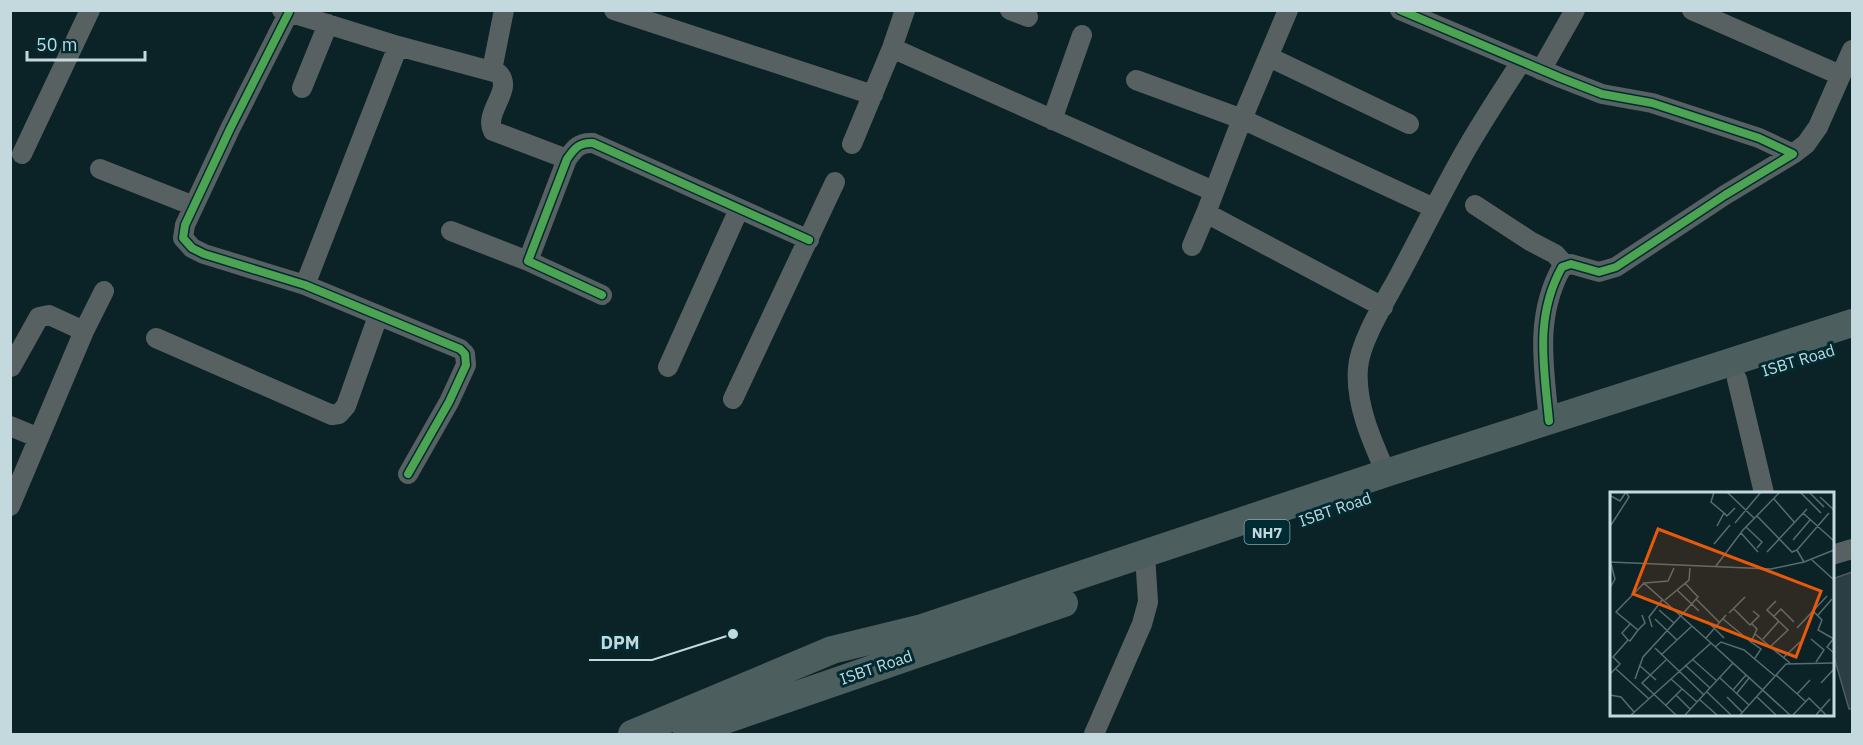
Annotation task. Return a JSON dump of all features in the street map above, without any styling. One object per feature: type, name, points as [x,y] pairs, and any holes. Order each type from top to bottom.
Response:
[{"type":"highway","name":"NH7","points":[[1146,564],[1386,473],[1481,451],[1549,421],[1852,323]]},
{"type":"highway","name":"ISBT Road","points":[[687,735],[715,711],[1481,451],[1852,344]]},
{"type":"highway","name":"NH7","points":[[632,735],[715,711]]},
{"type":"street","points":[[22,154],[90,10]]},
{"type":"street","points":[[492,70],[504,10]]},
{"type":"street","points":[[614,10],[873,95]]},
{"type":"street","points":[[852,144],[892,48],[905,10]]},
{"type":"street","points":[[1192,246],[1288,10]]},
{"type":"street","points":[[1401,10],[1602,94],[1652,103],[1759,138],[1793,154]]},
{"type":"street","points":[[1541,70],[1575,10]]},
{"type":"street","points":[[1692,10],[1840,75]]},
{"type":"street","points":[[408,474],[449,402],[466,365],[465,354],[460,349],[305,285],[204,254],[192,248],[183,238],[185,225],[286,11],[398,46],[492,70],[501,76],[503,82],[490,120],[493,131],[567,159]]},
{"type":"street","points":[[302,88],[328,24]]},
{"type":"street","points":[[1052,120],[1082,35]]},
{"type":"street","points":[[305,285],[398,46]]},
{"type":"street","points":[[892,48],[1213,190]]},
{"type":"street","points":[[1549,421],[1542,346],[1543,326],[1552,291],[1564,266],[1571,264],[1599,272],[1616,267],[1725,195],[1793,154],[1806,144],[1814,133],[1852,50]]},
{"type":"street","points":[[1269,57],[1409,124]]},
{"type":"street","points":[[1386,473],[1368,430],[1358,378],[1358,366],[1383,307],[1434,208],[1464,153],[1521,62]]},
{"type":"street","points":[[1136,80],[1242,119],[1434,208]]},
{"type":"street","points":[[528,261],[567,159],[574,148],[580,144],[592,143],[809,240]]},
{"type":"street","points":[[100,169],[194,207]]},
{"type":"street","points":[[733,399],[835,182]]},
{"type":"street","points":[[1475,204],[1530,241],[1555,254],[1564,266]]},
{"type":"street","points":[[668,367],[739,209]]},
{"type":"street","points":[[1206,213],[1383,307]]},
{"type":"street","points":[[451,231],[528,261],[602,295]]},
{"type":"street","points":[[10,506],[84,331],[104,291]]},
{"type":"street","points":[[11,368],[39,316],[49,315],[84,331]]},
{"type":"street","points":[[156,338],[332,415],[339,414],[346,406],[378,316]]},
{"type":"street","points":[[1737,379],[1764,492]]},
{"type":"street","points":[[10,426],[39,438]]},
{"type":"street","points":[[1833,555],[1852,549]]},
{"type":"street","points":[[1094,735],[1142,624],[1148,602],[1146,564]]},
{"type":"building","points":[[1852,572],[1852,709],[1849,709],[1833,653],[1833,579]]},
{"type":"cycle path","points":[[1400,10],[1602,94],[1652,103],[1759,138],[1793,154],[1725,195],[1616,267],[1599,272],[1571,264],[1562,267],[1553,286],[1544,323],[1544,362],[1549,421]]},
{"type":"cycle path","points":[[289,12],[230,129],[185,225],[183,238],[192,248],[204,254],[305,285],[460,349],[465,354],[466,365],[449,402],[408,474]]},
{"type":"cycle path","points":[[602,295],[528,261],[567,159],[580,145],[593,143],[809,240]]},
{"type":"place","name":"DPM","points":[[733,634]]}]
